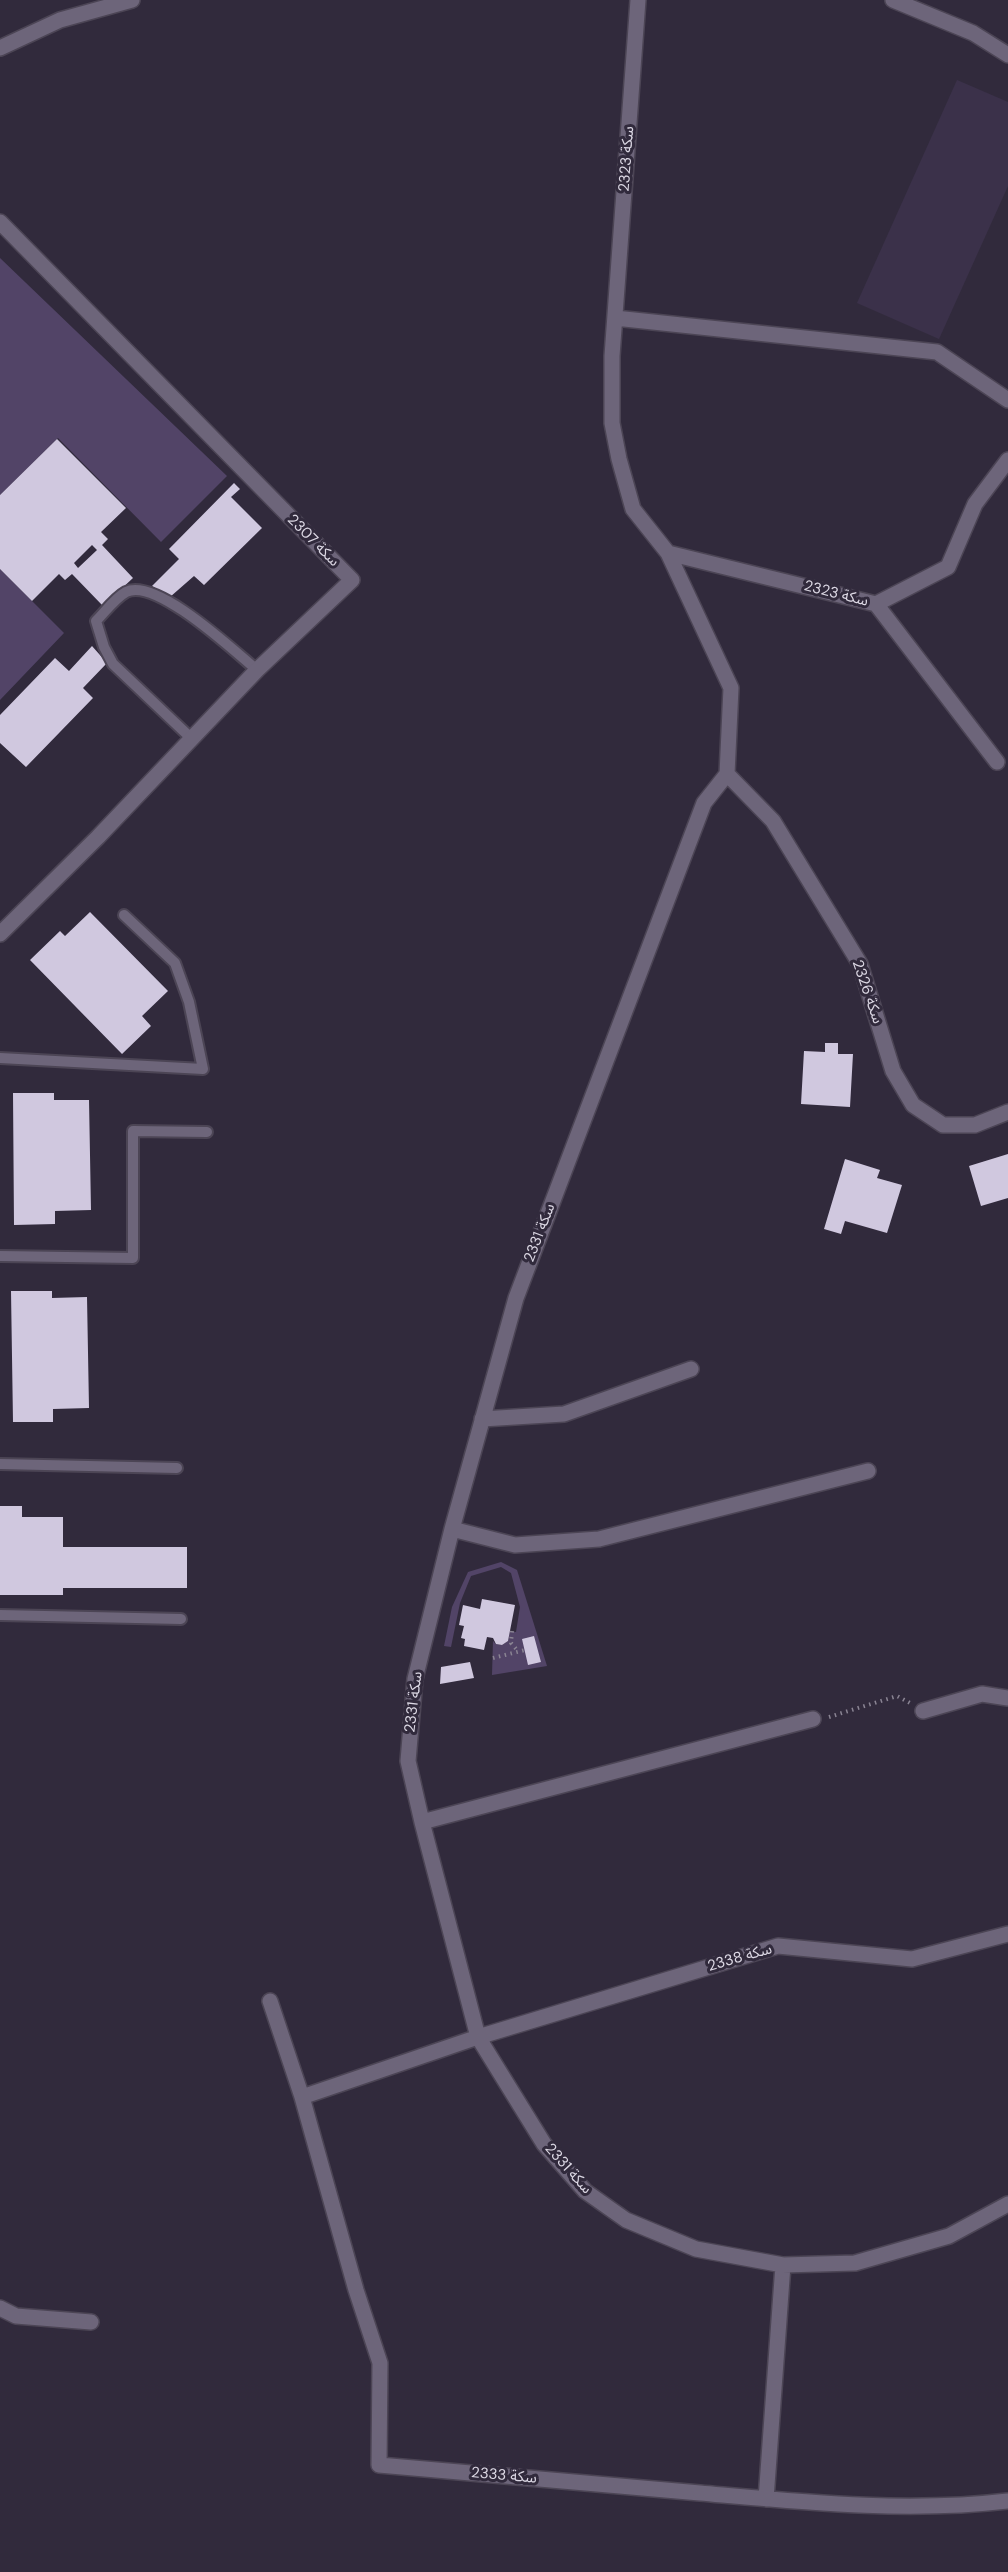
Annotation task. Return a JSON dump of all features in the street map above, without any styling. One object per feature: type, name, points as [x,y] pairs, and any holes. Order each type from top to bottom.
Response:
[{"type":"street","points":[[0,48],[60,20],[132,0]]},
{"type":"street","name":"سكة 2323","points":[[638,0],[612,356],[612,423],[633,509],[668,553],[731,687],[727,774]]},
{"type":"street","points":[[893,0],[973,33],[1008,55]]},
{"type":"street","name":"سكة 2307","points":[[0,222],[352,580],[257,670],[98,837],[0,934]]},
{"type":"street","points":[[615,318],[937,352],[1008,400]]},
{"type":"street","name":"سكة 2323","points":[[668,553],[876,604],[948,567],[975,504],[1008,460]]},
{"type":"street","points":[[876,604],[997,762]]},
{"type":"street","name":"سكة 2326","points":[[727,774],[773,821],[860,964],[893,1071],[913,1106],[943,1125],[975,1125],[1008,1112]]},
{"type":"street","name":"سكة 2331","points":[[727,774],[704,803],[516,1298],[452,1529],[415,1679],[408,1761],[478,2037],[544,2144],[585,2191],[626,2220],[696,2249],[783,2265],[855,2263],[949,2236],[1008,2204]]},
{"type":"street","points":[[482,1419],[564,1414],[691,1369]]},
{"type":"street","points":[[452,1529],[515,1545],[599,1539],[868,1471]]},
{"type":"street","points":[[923,1711],[982,1694],[1008,1698]]},
{"type":"street","points":[[422,1822],[813,1719]]},
{"type":"street","name":"سكة 2338","points":[[478,2037],[778,1946],[912,1959],[1008,1934]]},
{"type":"street","name":"سكة 2333","points":[[270,2001],[302,2097],[356,2290],[380,2363],[379,2465],[766,2499],[904,2507],[972,2505],[1008,2501]]},
{"type":"street","points":[[302,2097],[478,2037]]},
{"type":"street","points":[[766,2499],[783,2265]]},
{"type":"street","points":[[0,2308],[16,2316],[91,2322]]},
{"type":"lane","points":[[191,738],[113,664],[104,647],[96,621],[127,592],[143,590],[177,605],[257,670]]},
{"type":"lane","points":[[0,1058],[203,1069],[189,1002],[175,963],[124,915]]},
{"type":"lane","points":[[0,1256],[133,1258],[133,1131],[207,1132]]},
{"type":"lane","points":[[0,1464],[177,1468]]},
{"type":"lane","points":[[0,1615],[181,1619]]},
{"type":"path","points":[[512,1631],[511,1643],[518,1651]]},
{"type":"path","points":[[493,1658],[525,1650]]},
{"type":"path","points":[[813,1719],[831,1716],[897,1696],[923,1711]]},
{"type":"shaded area","points":[[957,80],[1008,102],[1008,186],[939,339],[857,303]]},
{"type":"shaded area","points":[[0,258],[227,476],[161,542],[58,438],[0,495]]},
{"type":"shaded area","points":[[0,569],[64,633],[0,700]]},
{"type":"shaded area","points":[[501,1562],[517,1570],[547,1666],[492,1675],[493,1641],[502,1645],[508,1641],[510,1631],[516,1632],[520,1607],[511,1573],[501,1567],[471,1576],[460,1603],[451,1647],[444,1646],[452,1607],[468,1572]]},
{"type":"building","points":[[57,439],[126,508],[101,532],[108,539],[102,545],[133,578],[103,606],[72,574],[65,580],[59,574],[32,601],[0,569],[0,495]],"holes":[[[92,545],[97,550],[78,568],[74,563]]]},
{"type":"building","points":[[234,483],[240,489],[231,497],[262,528],[204,585],[194,576],[170,597],[152,586],[179,559],[169,549]]},
{"type":"building","points":[[92,646],[107,663],[83,688],[93,698],[26,767],[0,743],[0,715],[55,658],[69,671]]},
{"type":"building","points":[[90,912],[168,991],[142,1016],[151,1026],[122,1054],[30,960],[60,931],[65,936]]},
{"type":"building","points":[[825,1043],[838,1043],[838,1054],[853,1054],[850,1107],[801,1104],[804,1051],[825,1052]]},
{"type":"building","points":[[13,1093],[54,1093],[54,1100],[89,1100],[91,1210],[55,1211],[55,1224],[14,1225]]},
{"type":"building","points":[[1008,1154],[1008,1198],[981,1206],[969,1166]]},
{"type":"building","points":[[845,1159],[880,1170],[877,1178],[902,1185],[887,1233],[845,1221],[841,1234],[824,1229]]},
{"type":"building","points":[[11,1291],[52,1291],[52,1298],[87,1297],[89,1408],[53,1409],[53,1422],[13,1422]]},
{"type":"building","points":[[0,1506],[22,1506],[22,1517],[63,1517],[63,1547],[187,1547],[187,1588],[63,1588],[63,1595],[0,1595]]},
{"type":"building","points":[[482,1599],[515,1605],[508,1641],[502,1645],[496,1644],[493,1638],[487,1637],[484,1650],[464,1646],[465,1639],[461,1638],[464,1626],[459,1625],[463,1605],[480,1609]]},
{"type":"building","points":[[534,1636],[541,1662],[528,1665],[522,1639]]},
{"type":"building","points":[[470,1662],[474,1678],[440,1684],[441,1667]]}]
